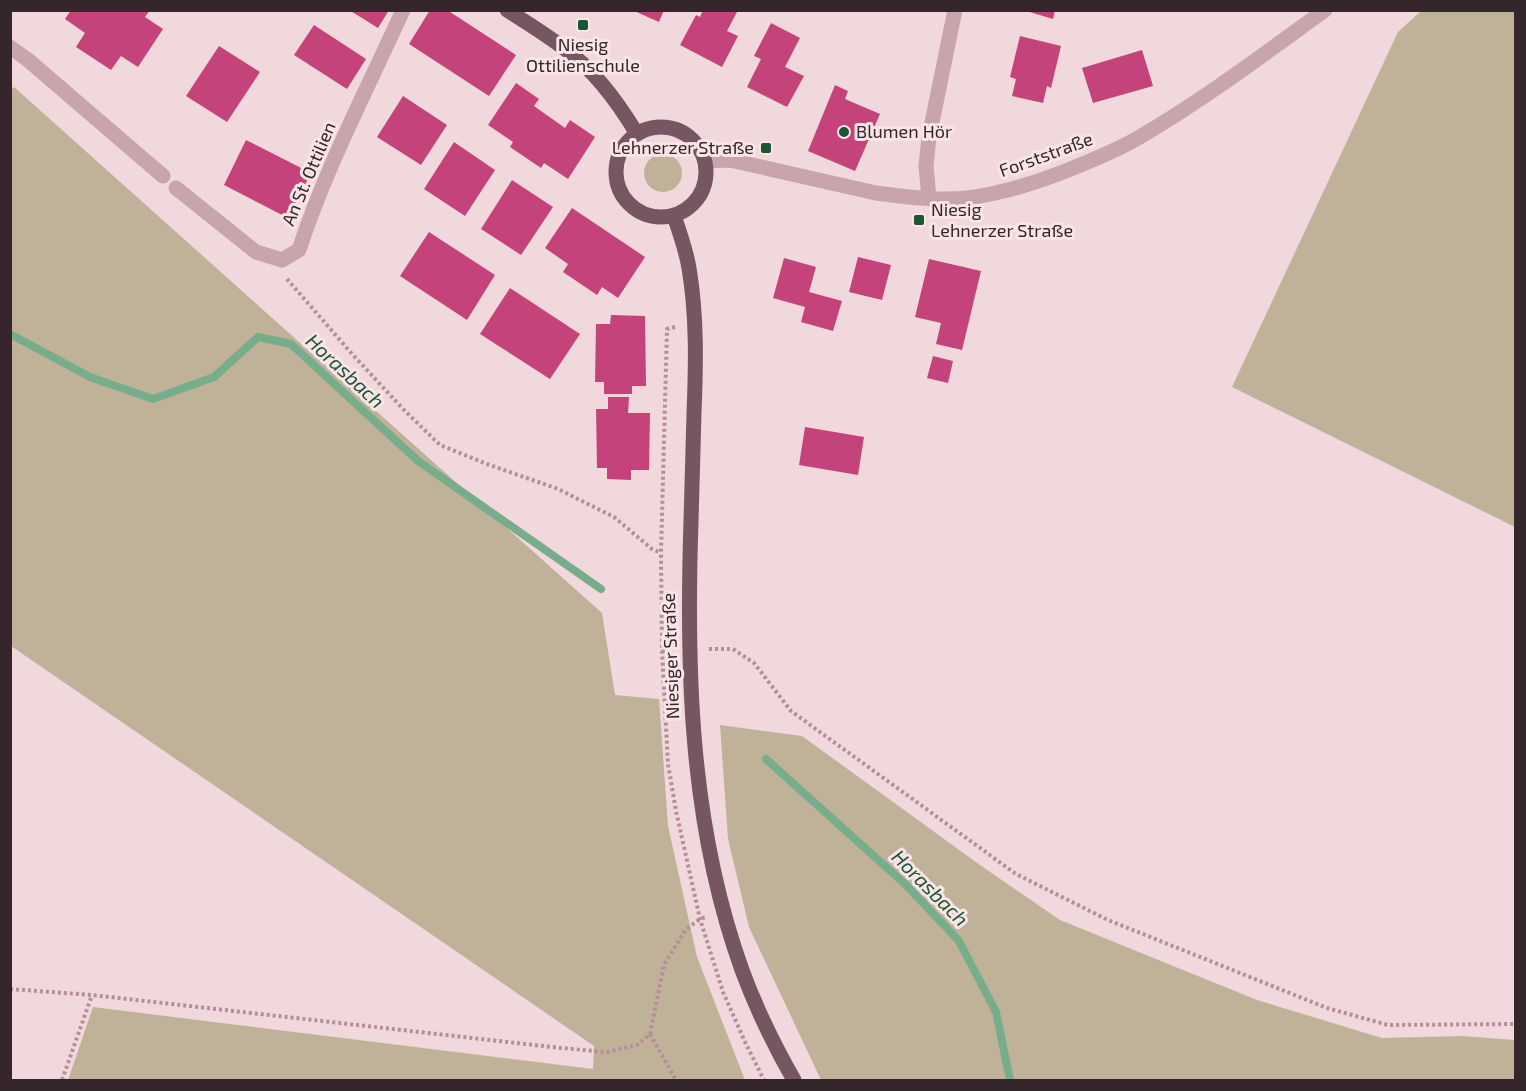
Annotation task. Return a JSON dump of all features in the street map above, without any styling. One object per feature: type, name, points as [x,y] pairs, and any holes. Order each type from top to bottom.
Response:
[{"type":"main road","points":[[507,10],[567,50],[600,82],[637,134]]},
{"type":"main road","points":[[664,127],[678,130],[690,137],[699,148],[705,161],[706,175],[700,195],[686,210],[674,216],[659,218],[646,215],[633,208],[623,197],[618,184],[616,170],[619,156],[626,144],[637,134],[650,128],[664,127]]},
{"type":"main road","name":"Niesiger Straße","points":[[674,216],[689,267],[695,322],[696,362],[688,588],[694,746],[701,802],[724,911],[742,970],[762,1017],[794,1080]]},
{"type":"street","name":"An St. Ottilien","points":[[282,260],[299,250],[309,218],[328,173],[403,10]]},
{"type":"street","points":[[929,198],[926,166],[929,137],[955,10]]},
{"type":"street","name":"Forststraße","points":[[705,161],[730,160],[898,196],[965,198],[1002,192],[1039,182],[1106,155],[1137,139],[1194,103],[1325,10]]},
{"type":"street","points":[[10,48],[28,60],[163,176]]},
{"type":"street","points":[[176,188],[256,252],[282,260]]},
{"type":"path","points":[[282,260],[286,277],[360,363],[440,445],[558,489],[614,517],[651,549],[661,553]]},
{"type":"path","points":[[695,322],[667,329],[661,553],[662,651],[668,764],[700,919],[723,992],[764,1080]]},
{"type":"path","points":[[690,649],[733,649],[754,663],[791,711],[1016,874],[1108,920],[1327,1008],[1388,1025],[1515,1024]]},
{"type":"path","points":[[10,989],[92,995],[607,1052],[637,1045],[650,1034],[664,965],[686,929],[700,919],[724,911]]},
{"type":"path","points":[[62,1080],[92,995]]},
{"type":"path","points":[[650,1034],[676,1080]]},
{"type":"shaded area","points":[[1422,10],[1515,11],[1515,527],[1232,387],[1398,32]]},
{"type":"shaded area","points":[[14,87],[602,613],[615,695],[659,699],[668,826],[697,957],[745,1080],[68,1080],[93,1007],[593,1069],[594,1046],[11,646],[10,91]]},
{"type":"shaded area","points":[[663,154],[676,160],[682,173],[676,186],[663,192],[650,186],[644,173],[650,160]]},
{"type":"shaded area","points":[[720,725],[802,736],[1060,920],[1257,1000],[1382,1038],[1462,1036],[1515,1040],[1515,1080],[821,1080],[749,927],[728,839]]},
{"type":"building","points":[[71,10],[150,10],[145,17],[163,29],[138,67],[121,56],[111,70],[76,47],[85,33],[65,19]]},
{"type":"building","points":[[349,10],[389,10],[378,28]]},
{"type":"building","points":[[430,10],[447,10],[516,55],[489,96],[409,44]]},
{"type":"building","points":[[632,10],[664,10],[659,22]]},
{"type":"building","points":[[703,10],[738,10],[727,31],[738,36],[722,67],[680,45],[696,15],[700,17]]},
{"type":"building","points":[[1023,10],[1055,10],[1053,19]]},
{"type":"building","points":[[771,23],[800,38],[785,67],[804,76],[787,107],[747,87],[761,59],[754,56]]},
{"type":"building","points":[[314,25],[366,59],[347,89],[294,55]]},
{"type":"building","points":[[1020,36],[1061,46],[1051,88],[1047,86],[1043,103],[1012,96],[1016,79],[1010,77]]},
{"type":"building","points":[[219,46],[260,72],[227,122],[186,96]]},
{"type":"building","points":[[1142,50],[1153,86],[1093,103],[1082,68]]},
{"type":"building","points":[[516,83],[539,99],[534,106],[565,128],[570,120],[595,137],[568,179],[544,163],[541,168],[510,147],[513,142],[488,125]]},
{"type":"building","name":"Blumen Hör","points":[[835,85],[848,91],[845,99],[880,114],[855,171],[808,151]]},
{"type":"building","points":[[403,96],[447,125],[421,165],[377,137]]},
{"type":"building","points":[[246,140],[311,173],[288,218],[224,185]]},
{"type":"building","points":[[454,142],[495,170],[465,216],[424,189]]},
{"type":"building","points":[[512,180],[553,207],[521,255],[481,229]]},
{"type":"building","points":[[572,208],[645,257],[618,298],[602,287],[597,295],[563,272],[568,264],[545,248]]},
{"type":"building","points":[[429,232],[495,275],[467,320],[400,276]]},
{"type":"building","points":[[858,257],[891,265],[882,300],[849,292]]},
{"type":"building","points":[[784,258],[816,267],[809,292],[842,301],[833,331],[801,322],[805,307],[773,298]]},
{"type":"building","points":[[929,259],[981,271],[962,350],[936,344],[941,323],[915,317]]},
{"type":"building","points":[[510,288],[580,334],[550,379],[480,334]]},
{"type":"building","points":[[611,315],[645,316],[646,386],[632,386],[632,394],[604,394],[604,382],[595,382],[596,324],[610,324]]},
{"type":"building","points":[[933,356],[953,361],[948,383],[927,378]]},
{"type":"building","points":[[608,397],[629,397],[628,413],[650,413],[649,470],[631,470],[631,480],[607,479],[607,468],[597,468],[596,409],[608,409]]},
{"type":"building","points":[[805,427],[864,437],[858,475],[799,465]]},
{"type":"waterway","name":"Horasbach","points":[[10,334],[90,377],[153,399],[214,377],[258,337],[291,344],[418,461],[601,589]]},
{"type":"waterway","name":"Horasbach","points":[[766,759],[905,884],[959,941],[996,1012],[1010,1080]]},
{"type":"place","name":"Niesig Ottilienschule","points":[[583,25]]},
{"type":"place","name":"Blumen Hör","points":[[844,132]]},
{"type":"place","name":"Lehnerzer Straße","points":[[766,148]]},
{"type":"place","name":"Niesig Lehnerzer Straße","points":[[919,220]]}]
